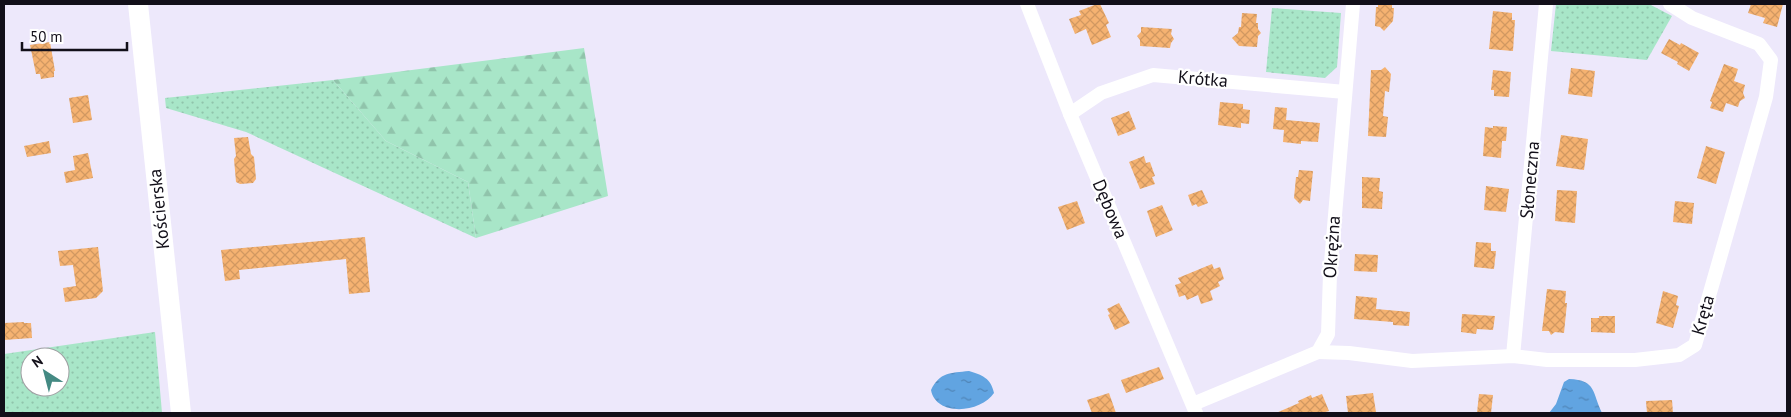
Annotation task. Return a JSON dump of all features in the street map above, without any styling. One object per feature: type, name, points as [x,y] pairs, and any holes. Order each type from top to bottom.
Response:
[{"type":"main road","name":"Kościerska","points":[[138,4],[175,345],[180,413]]},
{"type":"street","name":"Okrężna","points":[[1318,352],[1328,334],[1330,274],[1353,4]]},
{"type":"street","name":"Słoneczna","points":[[1513,356],[1546,4]]},
{"type":"street","name":"Kręta","points":[[1318,352],[1349,353],[1412,361],[1513,356],[1547,360],[1635,360],[1679,355],[1695,345],[1766,97],[1770,60],[1759,44],[1692,18],[1670,4]]},
{"type":"street","name":"Dębowa","points":[[1029,5],[1070,114],[1195,409]]},
{"type":"street","name":"Krótka","points":[[1070,114],[1101,93],[1153,75],[1345,92]]},
{"type":"street","points":[[1195,409],[1318,352]]},
{"type":"green space","points":[[1556,4],[1649,4],[1672,16],[1647,60],[1551,51]]},
{"type":"green space","points":[[1272,8],[1341,13],[1337,67],[1325,78],[1266,72]]},
{"type":"green space","points":[[584,48],[608,196],[476,238],[468,182],[386,141],[333,80]]},
{"type":"green space","points":[[333,80],[386,141],[468,182],[476,238],[246,132],[166,108],[165,98]]},
{"type":"green space","points":[[155,332],[162,413],[4,413],[4,354],[20,352],[20,397],[70,397],[70,347],[52,347]]},
{"type":"water","points":[[969,371],[982,376],[991,384],[994,393],[988,400],[970,408],[959,409],[941,405],[935,399],[931,390],[938,380],[946,374]]},
{"type":"water","points":[[1569,379],[1585,382],[1589,385],[1595,394],[1602,413],[1549,413],[1556,404],[1564,382]]},
{"type":"building","points":[[1100,4],[1109,23],[1106,25],[1111,37],[1092,45],[1086,29],[1075,34],[1069,19],[1081,15],[1079,11]]},
{"type":"building","points":[[1378,4],[1392,4],[1392,8],[1394,8],[1393,21],[1384,31],[1380,27],[1375,26],[1376,7],[1378,7]]},
{"type":"building","points":[[1751,4],[1783,4],[1777,27],[1763,23],[1765,18],[1748,13]]},
{"type":"building","points":[[1493,11],[1512,13],[1512,20],[1515,20],[1513,51],[1489,49]]},
{"type":"building","points":[[1242,13],[1257,14],[1256,23],[1258,23],[1258,29],[1261,33],[1258,36],[1257,47],[1239,46],[1232,38],[1238,33],[1239,27],[1241,27]]},
{"type":"building","points":[[1141,27],[1172,29],[1171,34],[1174,39],[1170,48],[1140,46],[1140,40],[1137,36],[1141,32]]},
{"type":"building","points":[[1669,39],[1699,53],[1689,71],[1677,64],[1678,62],[1661,53]]},
{"type":"building","points":[[50,42],[55,71],[54,77],[41,79],[40,74],[36,74],[30,45]]},
{"type":"building","points":[[1724,64],[1738,69],[1734,81],[1745,85],[1743,93],[1745,98],[1740,101],[1738,107],[1726,103],[1723,112],[1710,108],[1712,102],[1710,101]]},
{"type":"building","points":[[1385,67],[1391,74],[1389,92],[1385,91],[1383,116],[1388,117],[1386,137],[1368,136],[1371,70],[1381,70]]},
{"type":"building","points":[[1571,68],[1595,71],[1592,97],[1568,94]]},
{"type":"building","points":[[1493,70],[1511,72],[1509,97],[1494,96],[1494,90],[1491,90]]},
{"type":"building","points":[[88,95],[92,120],[73,123],[69,98]]},
{"type":"building","points":[[1220,102],[1243,104],[1243,109],[1250,110],[1249,124],[1241,123],[1241,128],[1218,125]]},
{"type":"building","points":[[1275,107],[1287,108],[1286,120],[1320,123],[1318,142],[1301,141],[1301,144],[1283,142],[1284,130],[1273,129]]},
{"type":"building","points":[[1129,111],[1136,129],[1118,136],[1111,118]]},
{"type":"building","points":[[1493,126],[1507,127],[1506,141],[1502,141],[1501,158],[1483,156],[1485,127],[1493,128]]},
{"type":"building","points":[[1561,135],[1588,139],[1584,170],[1556,166]]},
{"type":"building","points":[[248,137],[251,154],[254,157],[256,179],[253,183],[240,184],[236,182],[234,138]]},
{"type":"building","points":[[49,141],[51,153],[27,157],[24,146]]},
{"type":"building","points":[[1706,146],[1725,152],[1716,184],[1697,178]]},
{"type":"building","points":[[88,153],[93,178],[66,183],[64,172],[75,170],[73,156]]},
{"type":"building","points":[[1144,156],[1146,163],[1150,162],[1155,176],[1152,177],[1155,184],[1140,189],[1129,162]]},
{"type":"building","points":[[1299,170],[1313,171],[1310,201],[1303,200],[1300,204],[1294,198],[1296,177],[1298,177]]},
{"type":"building","points":[[1362,177],[1380,178],[1379,191],[1383,192],[1382,209],[1362,208]]},
{"type":"building","points":[[1486,186],[1509,189],[1506,212],[1484,210]]},
{"type":"building","points":[[1202,190],[1208,203],[1198,207],[1196,204],[1192,206],[1188,195]]},
{"type":"building","points":[[1557,190],[1577,191],[1575,223],[1555,221]]},
{"type":"building","points":[[1077,201],[1085,223],[1067,230],[1058,207]]},
{"type":"building","points":[[1675,201],[1694,203],[1692,224],[1673,222]]},
{"type":"building","points":[[1162,205],[1173,230],[1156,237],[1147,211]]},
{"type":"building","points":[[365,237],[370,292],[349,294],[346,259],[239,270],[240,279],[225,281],[221,250]]},
{"type":"building","points":[[1476,242],[1491,243],[1491,251],[1496,251],[1494,269],[1474,267]]},
{"type":"building","points":[[98,247],[103,291],[96,298],[65,302],[63,288],[76,286],[73,265],[60,266],[58,251]]},
{"type":"building","points":[[1355,254],[1378,255],[1377,272],[1354,271]]},
{"type":"building","points":[[1212,264],[1214,269],[1220,267],[1224,279],[1218,282],[1220,286],[1210,291],[1213,300],[1201,304],[1198,295],[1187,300],[1185,295],[1179,297],[1175,285],[1181,283],[1178,278]]},
{"type":"building","points":[[1547,289],[1566,291],[1565,303],[1567,303],[1564,333],[1555,332],[1551,335],[1549,331],[1542,331]]},
{"type":"building","points":[[1663,291],[1678,296],[1676,305],[1679,306],[1673,328],[1656,323]]},
{"type":"building","points":[[1356,296],[1377,298],[1376,309],[1410,312],[1409,326],[1393,325],[1393,322],[1354,319]]},
{"type":"building","points":[[1119,303],[1130,323],[1115,330],[1107,309]]},
{"type":"building","points":[[1462,314],[1495,316],[1493,330],[1477,329],[1476,334],[1461,332]]},
{"type":"building","points":[[1599,316],[1615,316],[1615,333],[1591,332],[1591,318],[1599,318]]},
{"type":"building","points":[[4,323],[31,323],[32,338],[4,340]]},
{"type":"building","points":[[1159,367],[1164,379],[1126,393],[1121,380]]},
{"type":"building","points":[[1109,393],[1116,413],[1092,413],[1087,400]]},
{"type":"building","points":[[1373,393],[1376,412],[1348,413],[1346,396]]},
{"type":"building","points":[[1322,394],[1329,411],[1322,413],[1276,413],[1299,403],[1298,401],[1311,395],[1312,398]]},
{"type":"building","points":[[1479,394],[1493,395],[1491,413],[1477,413]]},
{"type":"building","points":[[1672,400],[1673,413],[1647,413],[1646,401]]}]
